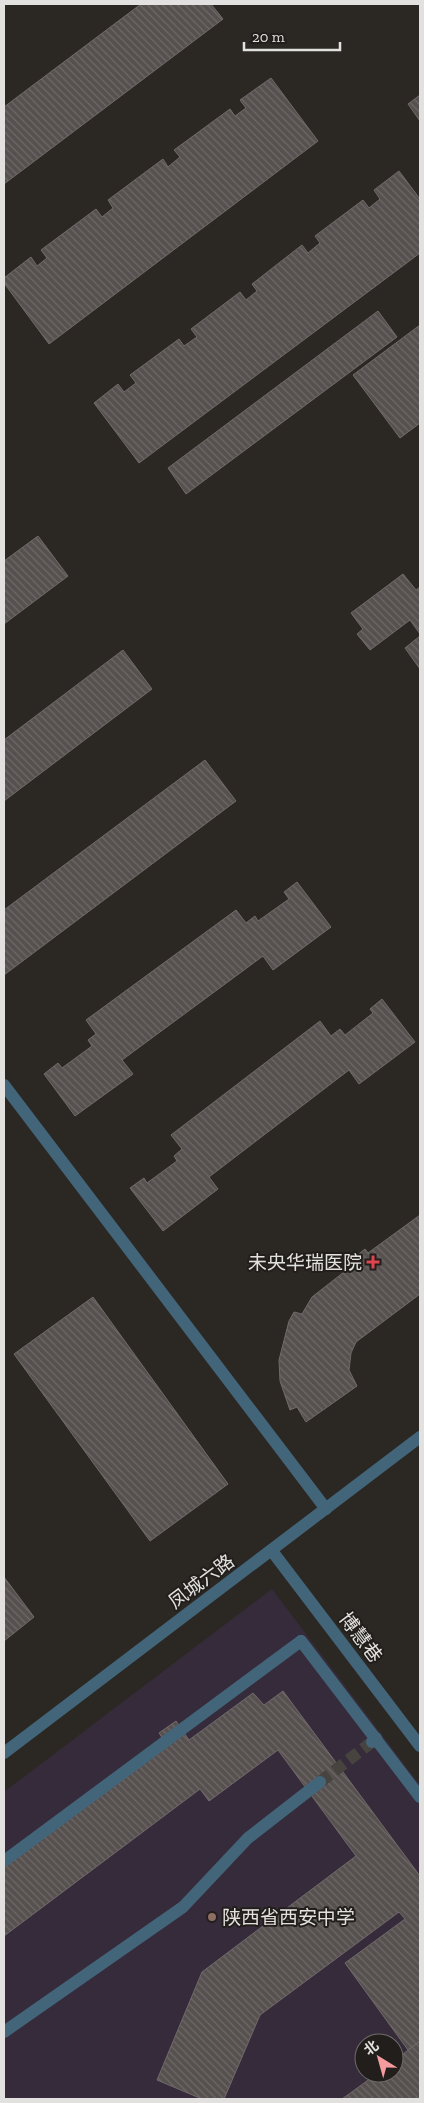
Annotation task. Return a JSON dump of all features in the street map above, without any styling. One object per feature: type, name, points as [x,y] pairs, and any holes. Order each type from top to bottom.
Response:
[{"type":"street","points":[[4,1085],[326,1509]]},
{"type":"street","name":"凤城六路","points":[[4,1753],[420,1437]]},
{"type":"street","name":"博慧巷","points":[[272,1551],[420,1746]]},
{"type":"street","points":[[4,1861],[301,1641],[374,1740],[420,1797]]},
{"type":"street","points":[[4,2032],[183,1907],[248,1838],[320,1782]]},
{"type":"shaded area","name":"陕西省西安中学","points":[[272,1589],[420,1785],[420,2099],[4,2099],[4,1792]]},
{"type":"building","points":[[141,4],[211,4],[223,19],[4,184],[4,107]]},
{"type":"building","points":[[271,78],[318,141],[49,344],[4,283],[4,278],[31,257],[37,266],[47,258],[41,250],[96,209],[102,217],[113,208],[108,200],[163,159],[168,167],[180,157],[174,150],[230,109],[235,116],[246,108],[240,100]]},
{"type":"building","points":[[420,95],[420,121],[408,104]]},
{"type":"building","points":[[399,171],[420,199],[420,253],[139,463],[94,403],[118,384],[124,392],[136,383],[130,375],[179,339],[184,346],[197,337],[191,329],[240,292],[246,300],[257,291],[252,284],[302,245],[308,253],[320,243],[315,236],[363,200],[369,208],[380,199],[374,190]]},
{"type":"building","points":[[378,311],[397,337],[186,494],[168,468]]},
{"type":"building","points":[[420,325],[420,423],[400,438],[353,375]]},
{"type":"building","points":[[38,536],[68,576],[4,624],[4,561]]},
{"type":"building","points":[[403,574],[416,590],[420,587],[420,634],[410,620],[370,650],[357,634],[363,629],[351,613]]},
{"type":"building","points":[[420,636],[420,669],[405,648]]},
{"type":"building","points":[[123,650],[152,689],[4,801],[4,740]]},
{"type":"building","points":[[205,760],[236,801],[4,975],[4,910]]},
{"type":"building","points":[[297,882],[331,927],[273,970],[263,956],[122,1060],[133,1074],[75,1116],[44,1074],[58,1063],[62,1068],[92,1046],[88,1040],[96,1034],[86,1020],[236,910],[246,923],[255,916],[258,921],[289,899],[284,892]]},
{"type":"building","points":[[382,999],[415,1042],[359,1084],[349,1070],[209,1177],[218,1189],[163,1231],[130,1188],[144,1178],[147,1183],[177,1161],[174,1156],[182,1149],[171,1135],[320,1021],[331,1036],[340,1029],[345,1035],[373,1013],[370,1009]]},
{"type":"building","points":[[420,1215],[420,1294],[356,1342],[351,1353],[349,1370],[357,1386],[306,1422],[297,1407],[290,1410],[280,1381],[279,1360],[289,1321],[294,1312],[302,1314],[312,1297],[353,1265],[350,1261],[365,1249],[368,1253]]},
{"type":"building","points":[[93,1297],[228,1484],[150,1541],[14,1354]]},
{"type":"building","points":[[4,1577],[34,1617],[4,1641]]},
{"type":"building","points":[[283,1691],[420,1876],[420,2041],[408,2050],[404,2044],[404,2033],[396,2033],[345,1963],[405,1919],[399,1912],[260,2015],[224,2099],[202,2099],[157,2080],[202,1972],[356,1856],[278,1750],[209,1801],[200,1789],[4,1936],[4,1862],[165,1742],[159,1733],[176,1721],[189,1740],[253,1693],[264,1705]]},
{"type":"building","points":[[420,2041],[420,2099],[342,2099],[364,2083],[404,2083],[404,2053]]},
{"type":"tunnel","points":[[320,1782],[372,1742]]},
{"type":"place","name":"未央华瑞医院","points":[[373,1262]]},
{"type":"place","name":"陕西省西安中学","points":[[212,1917]]}]
